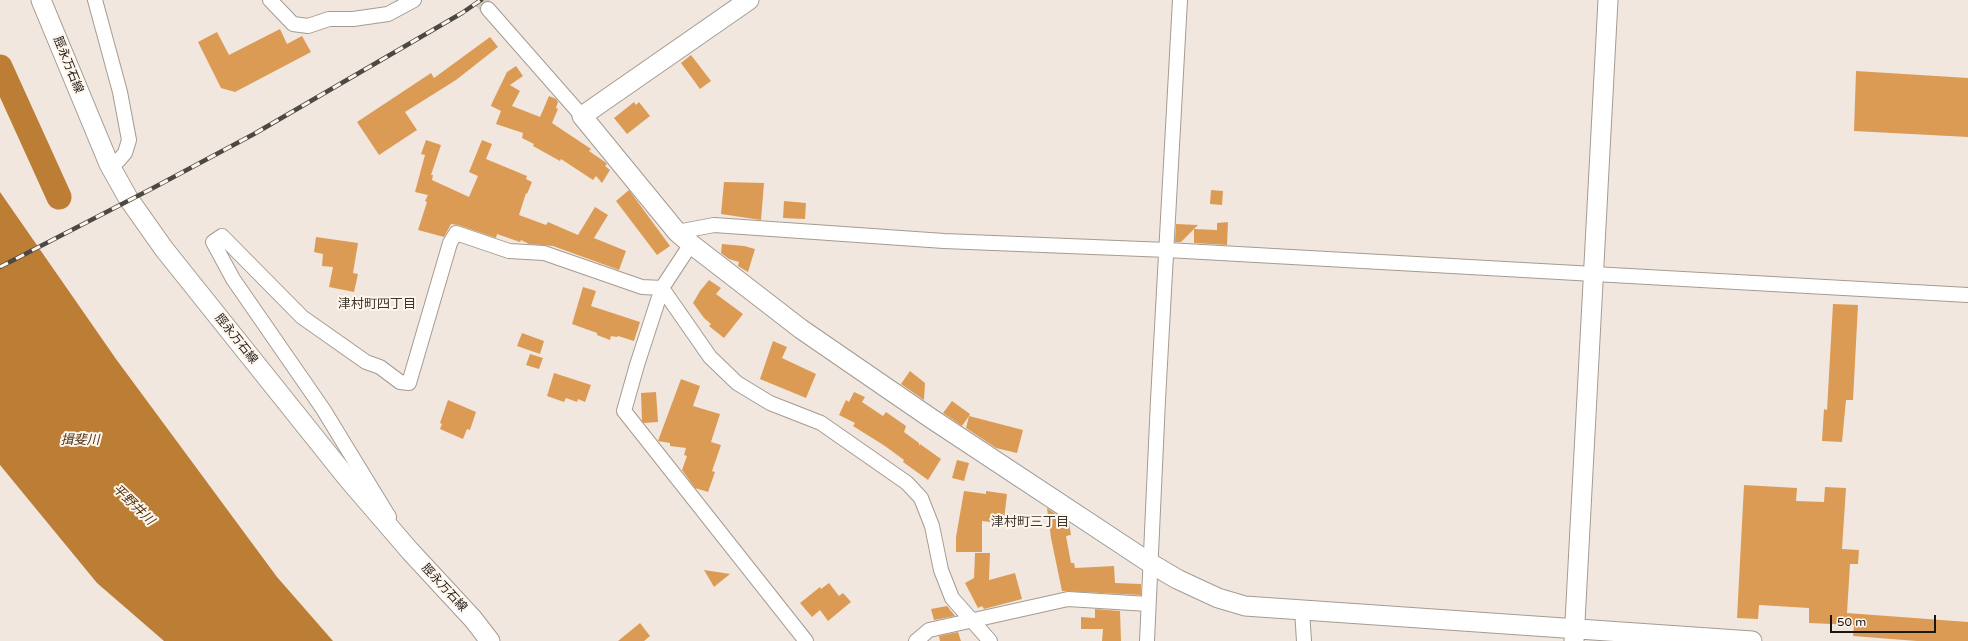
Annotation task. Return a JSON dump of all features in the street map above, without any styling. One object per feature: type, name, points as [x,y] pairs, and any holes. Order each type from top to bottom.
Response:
[{"type":"street","name":"脛永万石線","points":[[41,0],[109,164],[128,198],[164,249],[348,479],[410,551],[473,619],[490,641]]},
{"type":"street","points":[[94,0],[120,92],[129,140],[125,153],[118,161],[109,164]]},
{"type":"street","points":[[270,0],[293,24],[308,26],[329,20],[353,19],[388,14],[414,0]]},
{"type":"street","points":[[582,116],[749,0]]},
{"type":"street","points":[[1147,641],[1180,0]]},
{"type":"street","points":[[1574,634],[1608,0]]},
{"type":"street","points":[[488,9],[582,116],[684,238],[801,329],[932,420],[1150,564],[1177,580],[1218,598],[1245,606],[1574,634],[1752,641]]},
{"type":"street","points":[[806,641],[624,411],[662,288],[684,238],[714,225],[944,241],[1167,250],[1968,295]]},
{"type":"street","points":[[410,551],[324,409],[233,279],[213,242],[222,236],[302,317],[366,362],[380,367],[400,382],[408,383],[450,243],[456,233],[509,251],[544,253],[642,287],[662,288]]},
{"type":"street","points":[[662,288],[710,357],[737,383],[770,403],[821,423],[907,483],[921,498],[932,526],[942,570],[952,598],[990,641]]},
{"type":"street","points":[[916,641],[929,630],[1068,599],[1148,604]]},
{"type":"street","points":[[1302,610],[1304,641]]},
{"type":"water","name":"揖斐川","points":[[0,192],[116,359],[277,577],[333,641],[164,641],[97,583],[0,465]]},
{"type":"building","points":[[280,29],[287,44],[302,36],[311,52],[235,92],[221,88],[198,42],[217,32],[229,55]]},
{"type":"building","points":[[490,37],[498,47],[456,80],[405,112],[417,130],[379,155],[357,122],[431,73],[434,78]]},
{"type":"building","points":[[691,55],[711,81],[700,89],[681,63]]},
{"type":"building","points":[[516,66],[523,76],[510,85],[520,91],[512,106],[540,117],[549,96],[556,99],[558,102],[556,108],[558,109],[552,123],[591,149],[589,151],[607,164],[605,166],[610,170],[602,183],[596,176],[593,180],[561,159],[560,161],[533,146],[534,144],[522,138],[523,133],[496,124],[501,111],[491,106],[492,103],[507,72]]},
{"type":"building","points":[[1856,71],[1968,78],[1968,137],[1854,131]]},
{"type":"building","points":[[634,102],[636,105],[639,102],[650,116],[627,134],[614,118]]},
{"type":"building","points":[[426,140],[441,145],[431,175],[433,175],[432,180],[469,197],[478,176],[469,172],[482,140],[492,144],[486,159],[527,176],[526,179],[532,182],[527,194],[526,193],[519,215],[546,225],[548,222],[578,235],[595,207],[608,215],[594,238],[626,251],[619,270],[553,246],[529,244],[521,240],[520,242],[497,234],[496,238],[458,225],[451,224],[444,237],[418,230],[427,202],[425,201],[428,195],[415,192],[425,155],[421,154]]},
{"type":"building","points":[[724,182],[764,183],[761,220],[721,214]]},
{"type":"building","points":[[629,190],[670,246],[657,255],[616,201]]},
{"type":"building","points":[[1211,190],[1223,191],[1222,205],[1210,204]]},
{"type":"building","points":[[784,201],[806,203],[805,219],[783,218]]},
{"type":"building","points":[[1228,222],[1227,245],[1194,243],[1194,229],[1217,230],[1217,223]]},
{"type":"building","points":[[1176,224],[1198,225],[1181,242],[1175,242]]},
{"type":"building","points":[[316,237],[358,243],[353,273],[358,274],[354,292],[329,287],[333,267],[322,266],[323,254],[314,252]]},
{"type":"building","points":[[722,244],[744,246],[755,249],[748,272],[738,266],[739,262],[729,259],[721,253]]},
{"type":"building","points":[[709,280],[721,288],[716,294],[743,314],[724,338],[709,326],[711,324],[704,318],[693,303]]},
{"type":"building","points":[[583,287],[596,291],[591,306],[640,322],[634,341],[618,336],[611,336],[610,340],[597,335],[597,333],[572,324]]},
{"type":"building","points":[[1833,304],[1858,305],[1853,400],[1846,400],[1842,442],[1822,441],[1824,409],[1827,410]]},
{"type":"building","points":[[522,333],[544,341],[540,354],[517,346]]},
{"type":"building","points":[[773,341],[787,347],[782,358],[816,374],[806,398],[760,379]]},
{"type":"building","points":[[530,354],[543,358],[539,369],[526,365]]},
{"type":"building","points":[[910,371],[925,383],[924,400],[901,384]]},
{"type":"building","points":[[554,373],[591,385],[585,402],[578,399],[577,402],[566,398],[564,402],[547,396]]},
{"type":"building","points":[[681,379],[700,386],[693,406],[720,414],[711,442],[721,445],[712,471],[715,472],[708,492],[695,488],[682,470],[687,456],[684,455],[686,448],[670,446],[670,443],[658,441]]},
{"type":"building","points":[[656,392],[658,422],[644,423],[642,421],[641,393]]},
{"type":"building","points":[[854,392],[865,397],[862,402],[883,416],[886,412],[906,426],[904,432],[919,443],[919,446],[920,444],[941,459],[928,480],[903,462],[904,460],[885,446],[853,426],[855,423],[839,415],[846,400],[849,402]]},
{"type":"building","points":[[448,400],[476,412],[470,430],[467,429],[463,439],[440,429],[442,424],[440,423]]},
{"type":"building","points":[[952,401],[970,414],[962,426],[943,413]]},
{"type":"building","points":[[969,416],[1023,430],[1017,453],[996,448],[966,428]]},
{"type":"building","points":[[957,460],[969,463],[964,481],[952,478]]},
{"type":"building","points":[[1744,485],[1797,488],[1796,501],[1824,502],[1825,487],[1846,488],[1842,549],[1859,550],[1858,564],[1850,564],[1847,613],[1968,622],[1968,641],[1917,641],[1853,636],[1854,625],[1809,623],[1809,608],[1759,605],[1758,619],[1737,618]]},
{"type":"building","points":[[964,491],[986,494],[986,491],[1007,494],[1004,520],[990,518],[990,522],[982,521],[982,552],[956,552],[956,537]]},
{"type":"building","points":[[1047,508],[1069,523],[1071,535],[1066,536],[1071,563],[1074,563],[1075,568],[1114,566],[1115,583],[1141,584],[1141,595],[1062,591],[1051,538]]},
{"type":"building","points":[[975,553],[990,553],[989,580],[1015,573],[1022,599],[984,609],[982,606],[978,608],[965,583],[974,578]]},
{"type":"building","points":[[704,570],[730,574],[714,587]]},
{"type":"building","points":[[829,583],[839,596],[843,593],[851,602],[828,621],[820,610],[812,617],[800,603],[820,587],[821,589]]},
{"type":"building","points":[[947,606],[955,616],[934,620],[931,609]]},
{"type":"building","points":[[1095,609],[1120,611],[1121,641],[1102,641],[1103,629],[1081,629],[1081,617],[1095,618]]},
{"type":"building","points":[[640,623],[650,636],[644,641],[618,641]]},
{"type":"building","points":[[958,632],[961,641],[940,641],[939,636]]},
{"type":"waterway","points":[[0,67],[59,197]]},
{"type":"tunnel","points":[[480,0],[488,9]]},
{"type":"railway","points":[[0,267],[254,134],[462,13],[481,0]]},
{"type":"district","name":"津村町四丁目","points":[[377,305]]},
{"type":"district","name":"津村町三丁目","points":[[1030,523]]},
{"type":"water label","name":"平野井川","points":[[133,505]]}]
